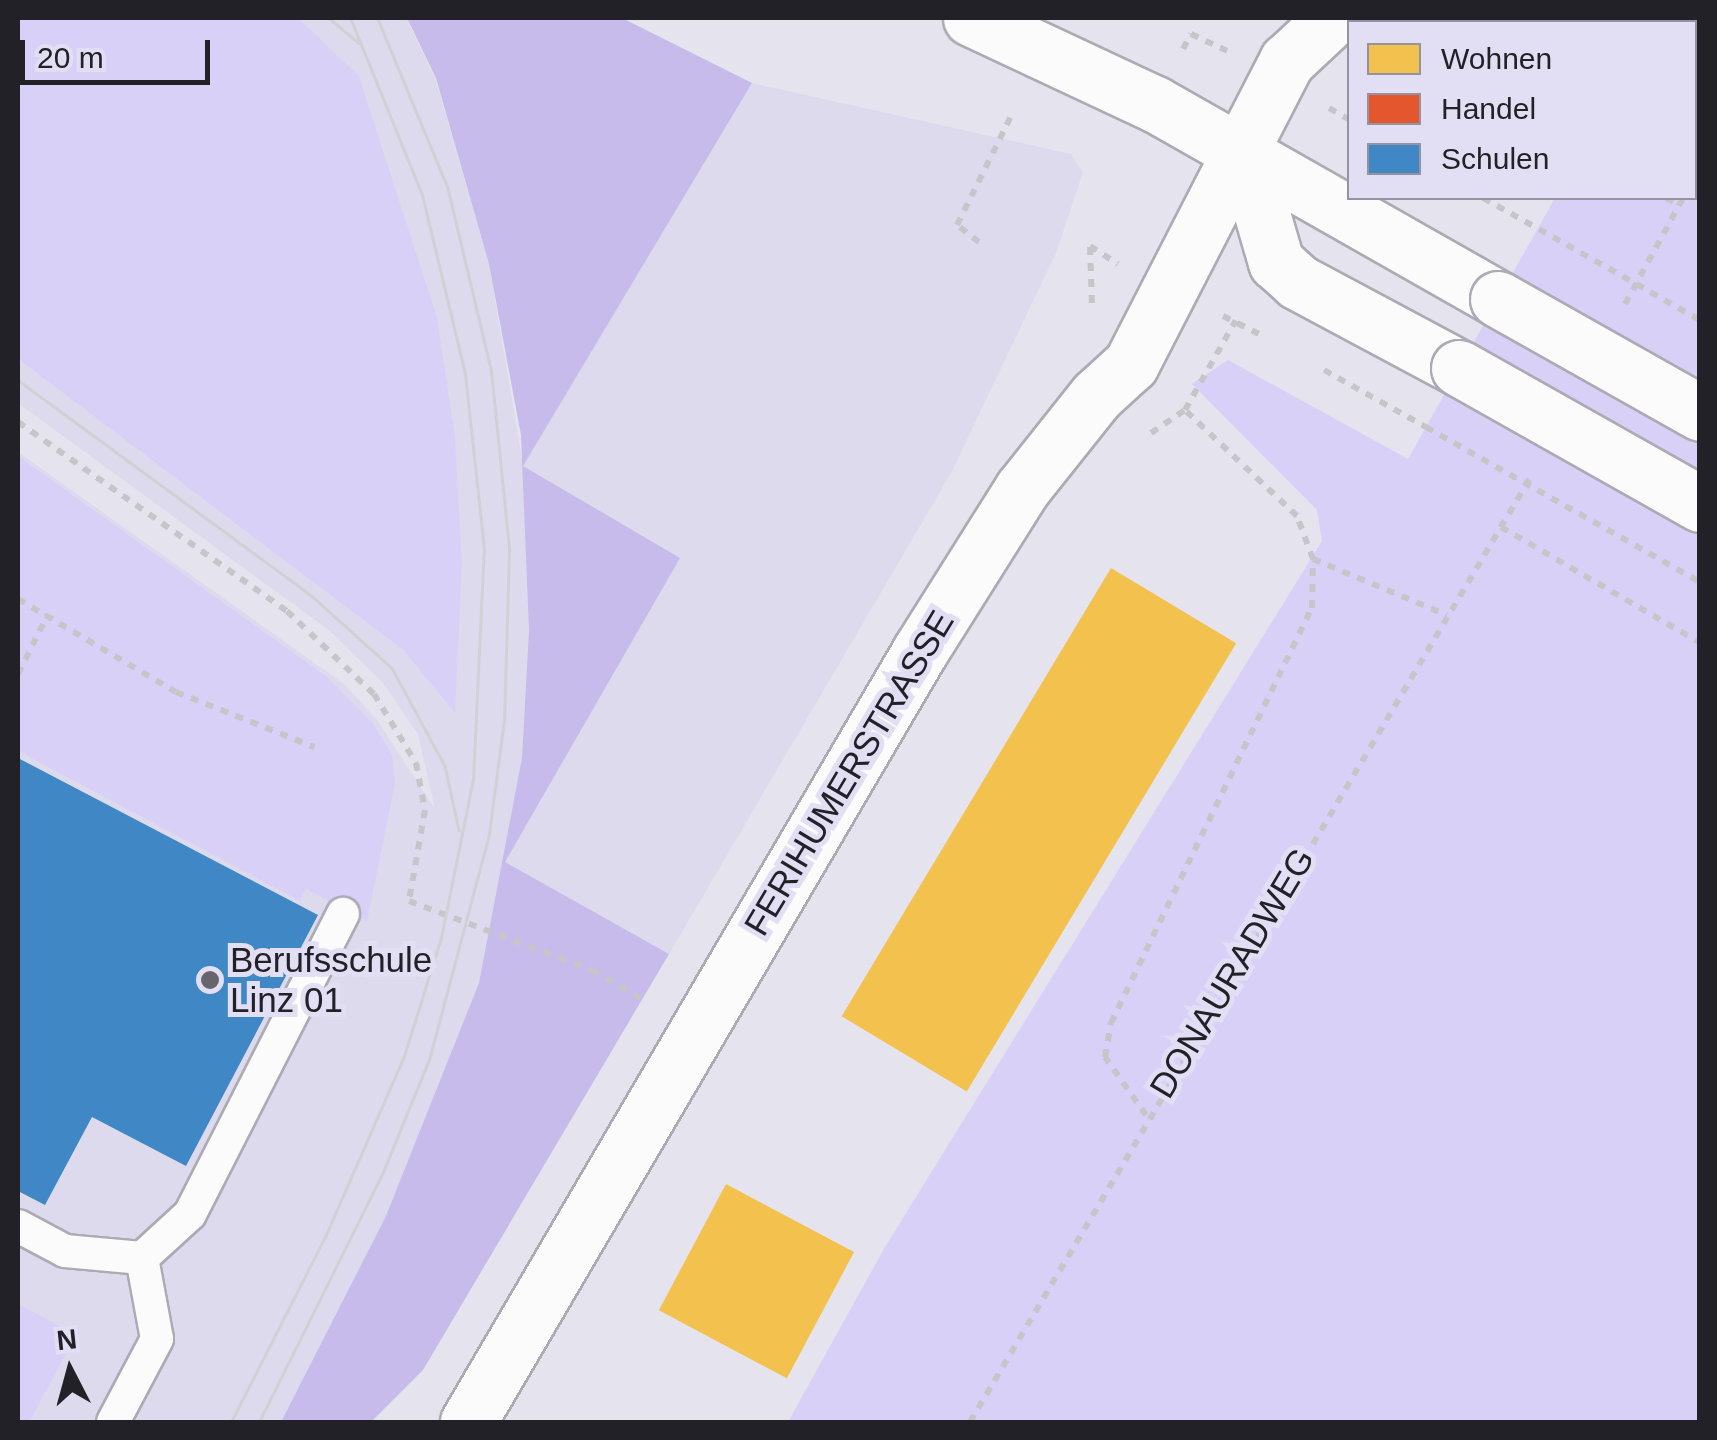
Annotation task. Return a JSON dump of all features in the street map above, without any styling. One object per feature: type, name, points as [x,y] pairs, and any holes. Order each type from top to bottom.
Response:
[{"type":"street","points":[[971,18],[1244,152],[1700,413]]},
{"type":"street","name":"FERIHUMERSTRASSE","points":[[465,1418],[1022,489],[1096,396],[1131,364],[1244,152],[1315,33]]},
{"type":"street","points":[[1244,152],[1276,262],[1298,282],[1700,504]]},
{"type":"lane","points":[[18,1226],[65,1252],[142,1258],[190,1214],[343,914]]},
{"type":"lane","points":[[114,1422],[157,1339],[142,1258]]},
{"type":"path","points":[[979,242],[956,225],[1010,116]]},
{"type":"path","points":[[1487,200],[1700,320]]},
{"type":"path","points":[[1146,1115],[1105,1057],[1111,1023],[1312,608],[1314,559],[1297,516],[1185,410],[1236,320]]},
{"type":"path","points":[[18,422],[286,611],[374,694],[416,763],[425,810],[409,902],[592,970],[652,1006],[690,1040]]},
{"type":"path","points":[[1426,428],[1700,582]]},
{"type":"path","name":"DONAURADWEG","points":[[970,1422],[1146,1115],[1501,527],[1700,642]]},
{"type":"path","points":[[1314,559],[1448,615]]},
{"type":"path","points":[[18,598],[176,692],[314,747]]},
{"type":"path","points":[[18,674],[48,614]]},
{"type":"shaded area","points":[[18,18],[298,18],[359,76],[437,317],[455,436],[462,562],[455,713],[403,650],[18,359]]},
{"type":"shaded area","points":[[298,18],[406,18],[435,78],[489,264],[523,465],[752,83],[1071,154],[1083,172],[1056,253],[951,473],[669,954],[505,863],[479,983],[444,1075],[386,1216],[281,1422],[18,1422],[18,452],[344,684],[377,720],[435,809],[418,734],[382,682],[330,631],[18,403],[18,359],[403,650],[454,712],[462,562],[455,437],[437,317],[359,76]],"holes":[[[523,468],[679,559],[506,859],[522,758],[529,630]]]},
{"type":"shaded area","points":[[407,18],[622,18],[752,83],[523,466],[680,558],[505,862],[669,954],[423,1370],[371,1422],[281,1422],[386,1216],[479,983],[522,758],[529,630],[521,435],[489,264],[436,78]]},
{"type":"shaded area","points":[[1699,18],[1699,1422],[788,1422],[885,1247],[1322,541],[1317,510],[1192,384],[1228,360],[1408,459],[1554,200],[1697,200],[1697,20],[1550,20]]},
{"type":"shaded area","points":[[18,456],[327,677],[374,725],[392,755],[395,783],[367,921],[306,889],[300,901],[18,751]]},
{"type":"shaded area","points":[[18,1304],[76,1335],[29,1422],[18,1422]]},
{"type":"building: Wohnen","points":[[1111,568],[1236,643],[967,1091],[842,1016]]},
{"type":"building: Wohnen","points":[[726,1184],[854,1252],[787,1378],[659,1310]]},
{"type":"building: Handel","points":[[1478,18],[1530,18],[1503,20]]},
{"type":"building: Schulen","points":[[18,758],[318,915],[186,1166],[92,1117],[45,1205],[18,1191]]},
{"type":"tram line","points":[[329,18],[359,43]]},
{"type":"tram line","points":[[231,1422],[325,1237],[404,1056],[441,938],[473,779],[484,549],[465,374],[422,195],[350,18]]},
{"type":"tram line","points":[[259,1422],[383,1172],[429,1060],[489,834],[504,720],[509,548],[491,371],[447,187],[377,18]]},
{"type":"tram line","points":[[18,380],[312,596],[392,668],[445,766],[459,830]]},
{"type":"place","name":"Berufsschule Linz 01","points":[[210,980]]}]
